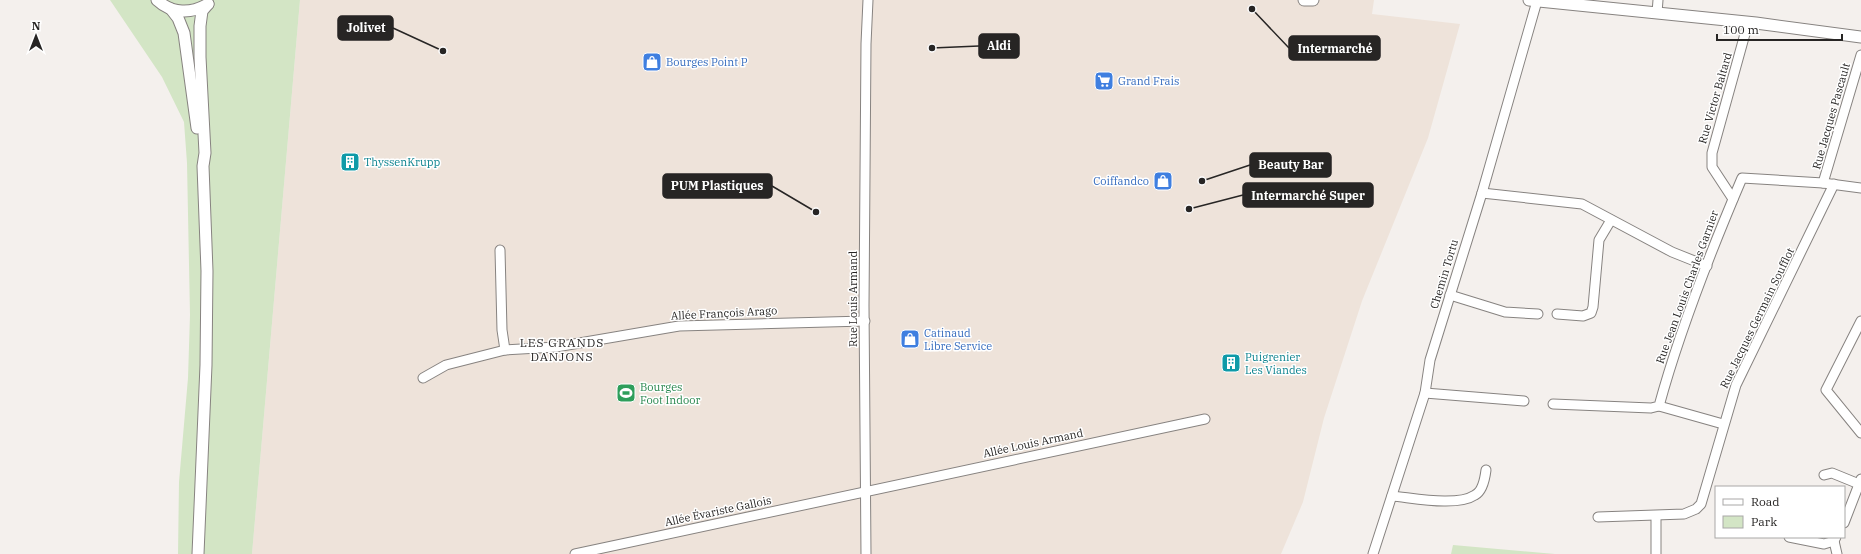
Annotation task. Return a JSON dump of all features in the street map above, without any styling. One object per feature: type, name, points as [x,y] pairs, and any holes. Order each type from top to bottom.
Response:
[{"type":"main road","points":[[157,0],[171,9],[178,18],[184,33],[200,154],[203,166],[206,228],[206,335],[198,554]]},
{"type":"main road","points":[[1304,0],[1313,0]]},
{"type":"main road","points":[[1533,0],[1581,2],[1861,37]]},
{"type":"main road","points":[[171,9],[186,12],[201,8],[210,2]]},
{"type":"main road","points":[[203,166],[205,153],[200,57],[200,26],[202,11],[210,2]]},
{"type":"street","name":"Rue Louis Armand","points":[[863,0],[866,44]]},
{"type":"street","name":"Rue Louis Armand","points":[[866,554],[865,320],[866,44],[868,0]]},
{"type":"street","name":"Chemin Tortu","points":[[1373,554],[1425,394],[1430,360],[1482,193],[1533,0]]},
{"type":"street","points":[[1657,12],[1658,0]]},
{"type":"street","name":"Rue Victor Baltard","points":[[1733,199],[1712,167],[1712,154],[1748,23]]},
{"type":"street","name":"Rue Jacques Pascault","points":[[1823,183],[1861,55]]},
{"type":"street","name":"Rue Jean Louis Charles Garnier","points":[[1658,406],[1667,376],[1707,266],[1742,178],[1823,183]]},
{"type":"street","points":[[1823,183],[1861,188]]},
{"type":"street","name":"Rue Jacques Germain Soufflot","points":[[1598,517],[1684,514],[1696,509],[1701,504],[1723,424],[1736,385],[1834,184]]},
{"type":"street","points":[[1482,193],[1582,204],[1672,252],[1707,266]]},
{"type":"street","points":[[1557,314],[1583,316],[1591,314],[1593,307],[1599,240],[1611,220]]},
{"type":"street","points":[[500,250],[502,330],[505,350]]},
{"type":"street","points":[[1450,295],[1505,312],[1538,314]]},
{"type":"street","name":"Allée François Arago","points":[[423,378],[446,365],[505,350],[582,343],[679,326],[865,320]]},
{"type":"street","points":[[1861,321],[1826,390],[1861,433]]},
{"type":"street","points":[[1425,394],[1524,401]]},
{"type":"street","points":[[1552,404],[1651,408],[1658,406],[1723,424]]},
{"type":"street","name":"Allée Louis Armand","points":[[866,491],[1205,419]]},
{"type":"street","points":[[1392,496],[1460,501],[1476,495],[1485,480],[1486,470]]},
{"type":"street","points":[[1824,475],[1832,472],[1860,482],[1845,520]]},
{"type":"street","name":"Allée Évariste Gallois","points":[[575,554],[866,491]]},
{"type":"street","points":[[1656,516],[1656,554]]},
{"type":"street","points":[[1794,538],[1824,544],[1835,539],[1837,554]]},
{"type":"shaded area","points":[[300,0],[1374,0],[1372,14],[1460,24],[1428,138],[1362,301],[1324,418],[1303,502],[1281,554],[252,554]]},
{"type":"green space","points":[[110,0],[300,0],[252,554],[178,554],[179,482],[188,378],[190,315],[187,163],[184,122],[162,77]]},
{"type":"green space","points":[[1453,545],[1555,554],[1451,554]]},
{"type":"place","name":"Intermarché","points":[[1252,9]]},
{"type":"place","name":"Aldi","points":[[932,48]]},
{"type":"place","name":"Jolivet","points":[[443,51]]},
{"type":"place","name":"Bourges Point P","points":[[652,62]]},
{"type":"place","name":"Grand Frais","points":[[1104,81]]},
{"type":"place","name":"ThyssenKrupp","points":[[350,162]]},
{"type":"place","name":"Coiffandco","points":[[1163,181]]},
{"type":"place","name":"Beauty Bar","points":[[1202,181]]},
{"type":"place","name":"Intermarché Super","points":[[1189,209]]},
{"type":"place","name":"PUM Plastiques","points":[[816,212]]},
{"type":"place","name":"Catinaud Libre Service","points":[[910,339]]},
{"type":"place","name":"Puigrenier Les Viandes","points":[[1231,363]]},
{"type":"place","name":"Bourges Foot Indoor","points":[[626,393]]},
{"type":"district","name":"LES GRANDS DANJONS","points":[[562,349]]}]
